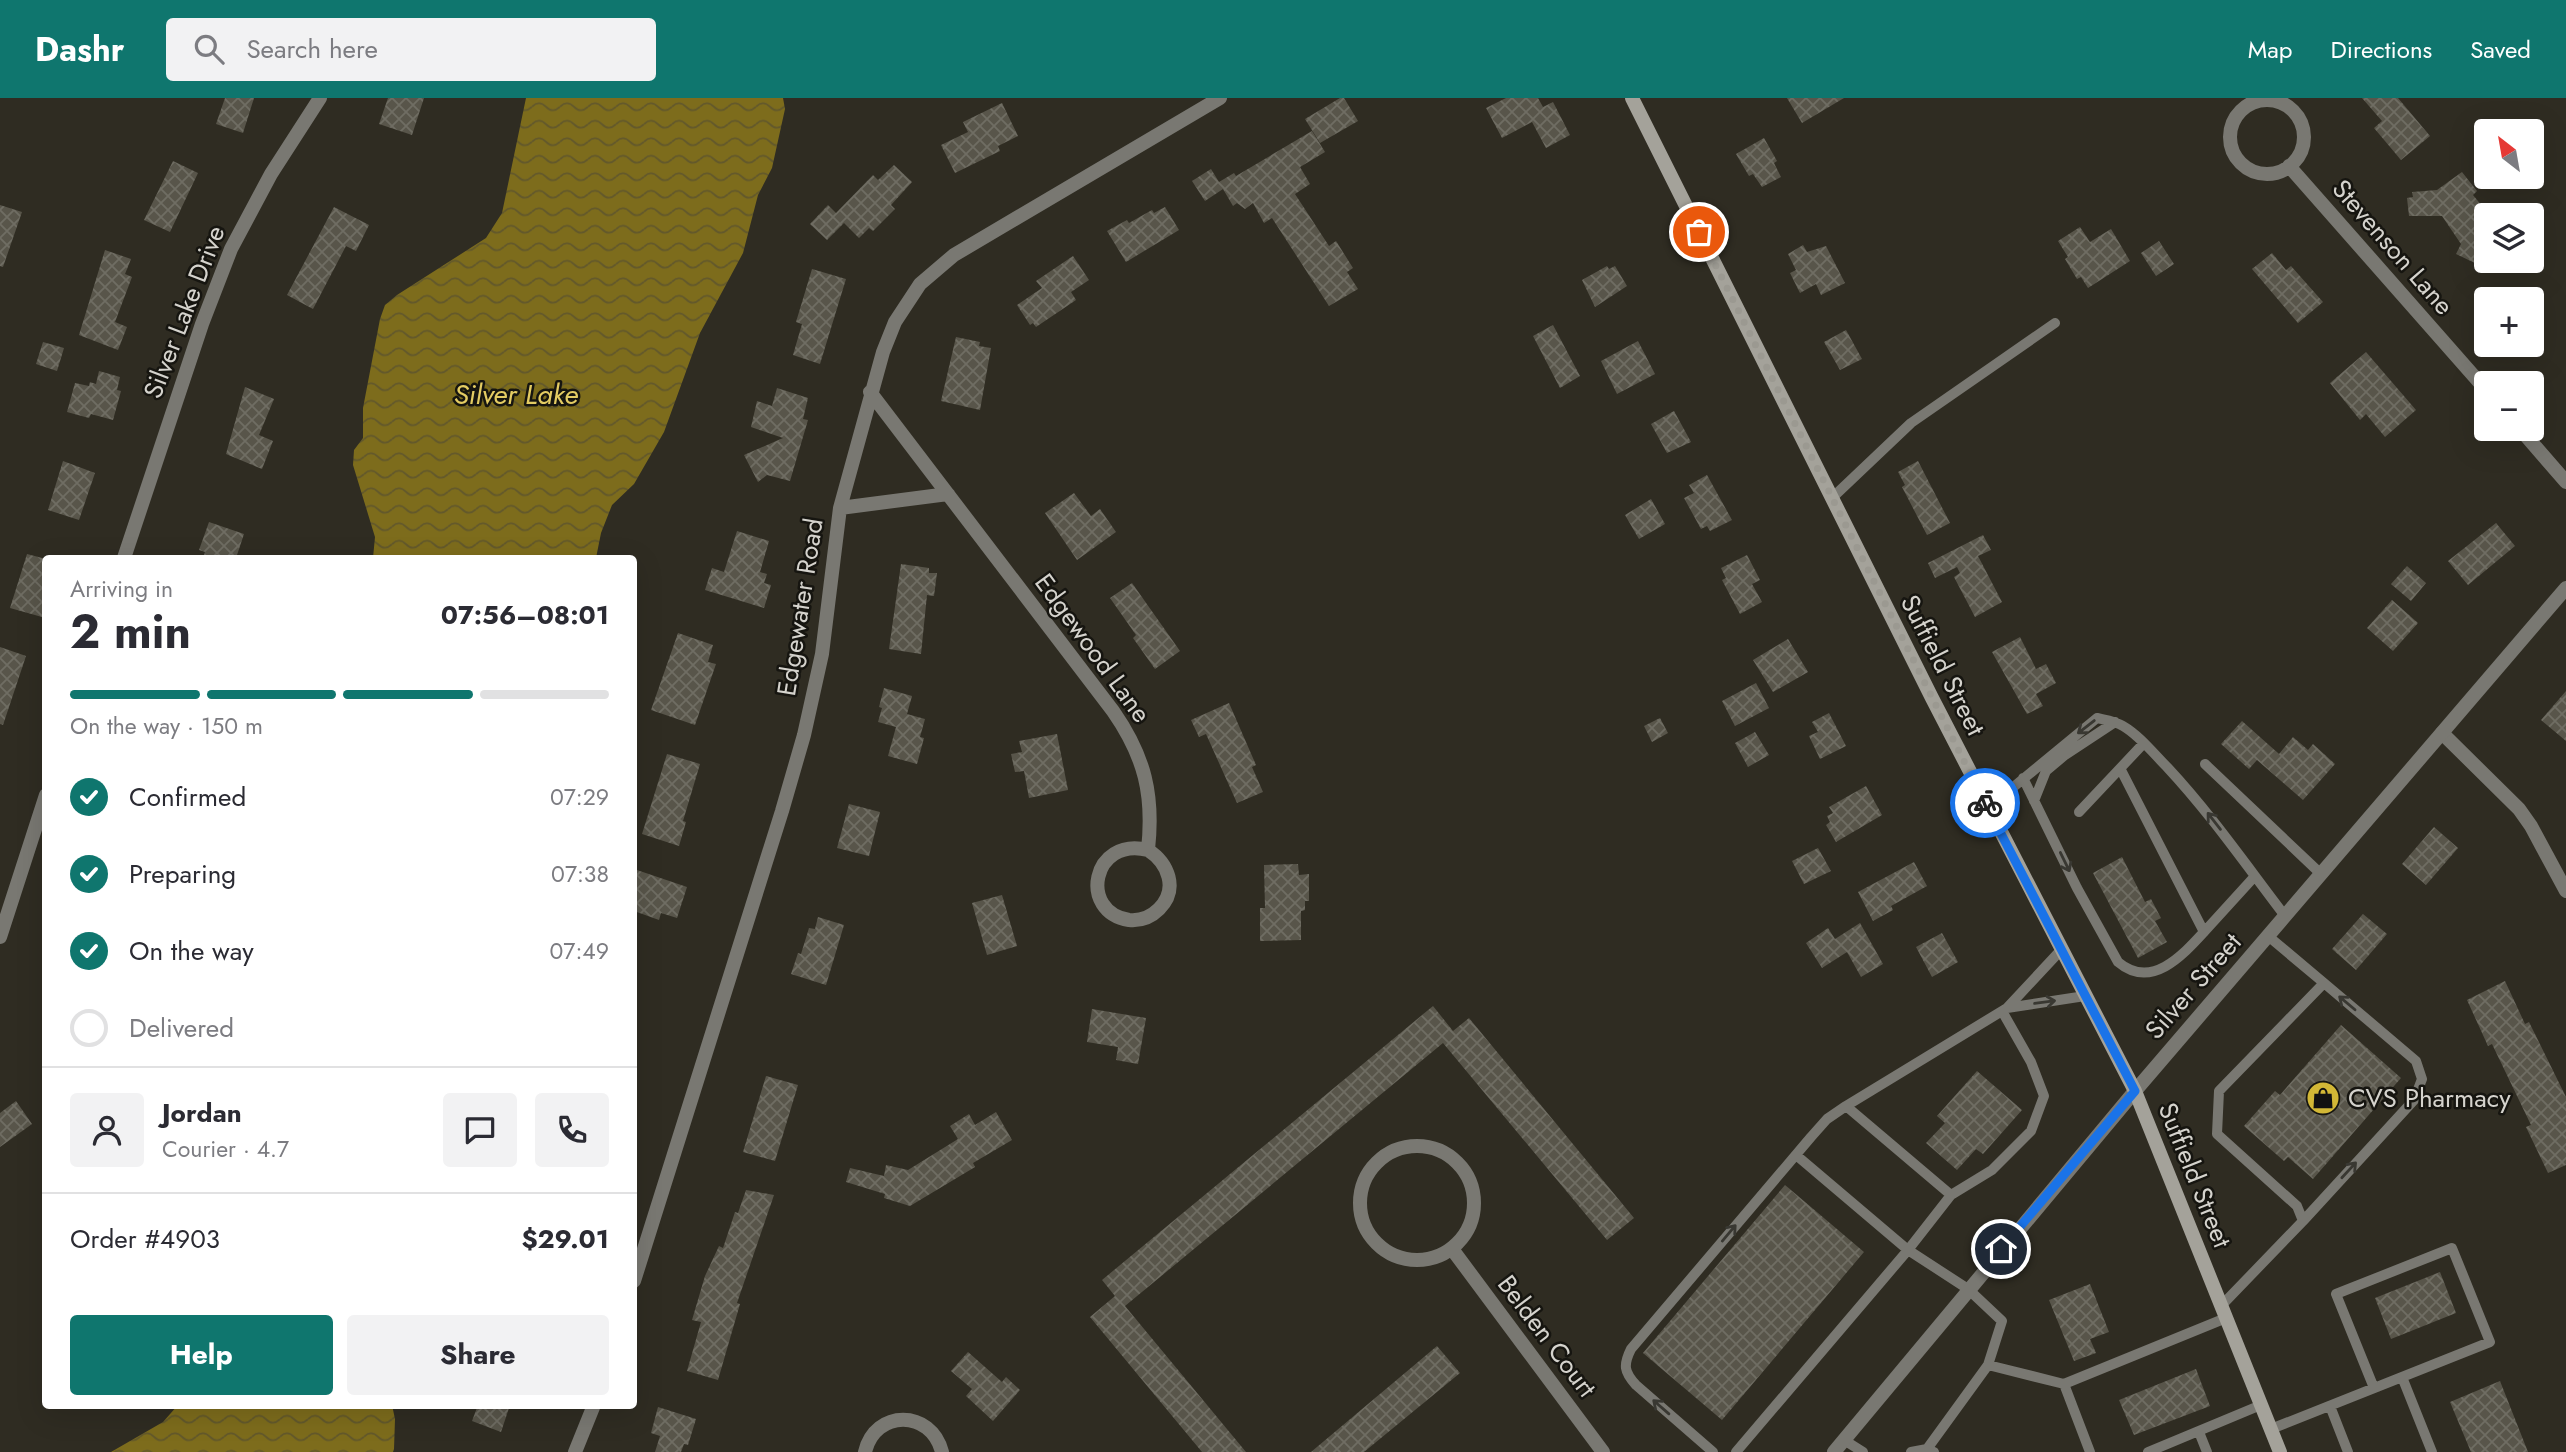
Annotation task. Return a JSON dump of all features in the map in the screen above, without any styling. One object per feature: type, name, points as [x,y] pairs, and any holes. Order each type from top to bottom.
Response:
[{"type":"main road","name":"Suffield Street","points":[[1632,98],[1988,808],[2135,1091],[2280,1452]]},
{"type":"street","name":"Silver Lake Drive","points":[[125,555],[222,270],[257,199],[320,98]]},
{"type":"street","name":"Edgewater Road","points":[[637,1271],[804,735],[822,654],[840,508],[870,392],[895,322],[920,284],[954,255],[1220,98]]},
{"type":"street","points":[[2266,100],[2281,103],[2294,111],[2301,124],[2304,140],[2299,155],[2290,166],[2276,173],[2260,174],[2240,163],[2232,150],[2230,135],[2234,120],[2244,108],[2266,100]]},
{"type":"street","name":"Stevenson Lane","points":[[2290,166],[2474,376]]},
{"type":"street","name":"Edgewood Lane","points":[[870,392],[1126,730],[1145,772],[1150,800],[1148,850]]},
{"type":"street","points":[[2530,441],[2566,482]]},
{"type":"street","points":[[840,508],[948,494]]},
{"type":"street","name":"Silver Street","points":[[1834,1452],[2135,1091],[2566,588]]},
{"type":"street","points":[[2442,733],[2519,809],[2566,891]]},
{"type":"street","points":[[0,937],[42,807]]},
{"type":"street","points":[[1136,847],[1148,850],[1166,866],[1169,890],[1165,902],[1146,918],[1135,920],[1111,913],[1098,893],[1099,870],[1114,853],[1136,847]]},
{"type":"street","points":[[1406,1146],[1430,1147],[1451,1157],[1467,1174],[1474,1197],[1474,1208],[1467,1231],[1452,1249],[1418,1261],[1394,1256],[1374,1241],[1362,1221],[1360,1196],[1368,1173],[1384,1156],[1406,1146]]},
{"type":"street","name":"Belden Court","points":[[1452,1249],[1603,1452]]},
{"type":"street","points":[[575,1452],[592,1409]]},
{"type":"street","points":[[865,1452],[870,1439],[881,1426],[905,1419],[929,1428],[939,1441],[942,1452]]},
{"type":"lane","points":[[1832,498],[1911,423],[2055,323]]},
{"type":"lane","points":[[1988,808],[2097,718],[2115,722],[2144,743],[2213,818],[2285,916]]},
{"type":"lane","points":[[2034,801],[2046,771],[2115,722]]},
{"type":"lane","points":[[2079,812],[2144,743]]},
{"type":"lane","points":[[2205,764],[2321,874]]},
{"type":"lane","points":[[2121,770],[2204,932]]},
{"type":"lane","points":[[2023,778],[2093,917],[2118,962],[2126,968],[2137,972],[2155,972],[2180,958],[2255,876]]},
{"type":"lane","points":[[1988,1365],[2064,1384],[2224,1312],[2414,1100],[2422,1079],[2416,1060],[2268,936]]},
{"type":"lane","points":[[1713,1452],[1626,1375],[1624,1364],[1631,1349],[1827,1119],[2004,1010],[2061,950]]},
{"type":"lane","points":[[2303,1221],[2297,1206],[2217,1134],[2219,1091],[2324,983]]},
{"type":"lane","points":[[2004,1010],[2085,996]]},
{"type":"lane","points":[[1735,1452],[1908,1250],[1951,1195],[1992,1170],[2031,1131],[2044,1096],[2031,1062],[2004,1010]]},
{"type":"lane","points":[[1846,1106],[1951,1195]]},
{"type":"lane","points":[[1796,1156],[1908,1250],[1968,1289],[2002,1321],[1988,1365],[1931,1451],[1911,1452]]},
{"type":"lane","points":[[2271,1429],[2490,1342],[2452,1248],[2336,1294],[2374,1388]]},
{"type":"lane","points":[[2402,1377],[2432,1452]]},
{"type":"lane","points":[[2064,1384],[2090,1452]]},
{"type":"lane","points":[[2148,1452],[2261,1405]]},
{"type":"lane","points":[[2330,1406],[2348,1452]]},
{"type":"lane","points":[[2199,1432],[2207,1452]]},
{"type":"lane","points":[[1844,1440],[1863,1452]]},
{"type":"water","name":"Silver Lake","points":[[526,98],[783,98],[785,109],[772,168],[758,195],[743,253],[700,333],[664,432],[634,484],[612,505],[601,533],[597,555],[373,555],[375,537],[353,465],[354,450],[363,438],[363,408],[385,305],[486,238],[502,213]]},
{"type":"water","points":[[174,1409],[393,1409],[394,1449],[393,1452],[111,1452],[163,1422]]},
{"type":"building","points":[[225,98],[254,98],[243,133],[216,124]]},
{"type":"building","points":[[388,98],[424,98],[412,135],[379,124]]},
{"type":"building","points":[[1344,98],[1358,121],[1320,143],[1305,119]]},
{"type":"building","points":[[1506,98],[1538,98],[1543,107],[1553,102],[1570,135],[1546,148],[1532,122],[1502,138],[1486,108]]},
{"type":"building","points":[[1787,98],[1844,98],[1802,123]]},
{"type":"building","points":[[2362,98],[2398,98],[2430,136],[2401,160],[2374,128],[2382,121]]},
{"type":"building","points":[[1002,103],[1018,136],[998,146],[1000,151],[955,173],[941,145],[968,132],[963,122]]},
{"type":"building","points":[[1312,131],[1325,152],[1300,167],[1310,184],[1295,194],[1329,246],[1336,241],[1353,268],[1347,272],[1358,289],[1329,306],[1272,218],[1264,223],[1253,203],[1245,209],[1237,203],[1233,206],[1223,189],[1205,201],[1192,181],[1211,169],[1219,182],[1234,173],[1236,176]]},
{"type":"building","points":[[1764,138],[1777,161],[1774,163],[1781,177],[1762,187],[1753,174],[1749,176],[1736,154]]},
{"type":"building","points":[[173,161],[198,173],[170,232],[144,220]]},
{"type":"building","points":[[894,165],[912,182],[891,205],[895,209],[873,231],[869,228],[859,238],[844,223],[827,240],[810,224],[828,205],[836,213],[873,175],[878,180]]},
{"type":"building","points":[[2462,172],[2477,191],[2473,195],[2480,203],[2474,203],[2474,263],[2456,254],[2461,244],[2442,216],[2409,216],[2407,198],[2413,197],[2412,192],[2437,190]]},
{"type":"building","points":[[0,205],[22,212],[3,267],[0,266]]},
{"type":"building","points":[[334,207],[369,225],[356,251],[346,246],[313,309],[287,295]]},
{"type":"building","points":[[1165,207],[1179,230],[1126,262],[1107,231],[1127,220],[1129,223],[1152,210],[1154,213]]},
{"type":"building","points":[[2080,227],[2090,242],[2111,229],[2130,261],[2088,288],[2081,277],[2077,279],[2058,241]]},
{"type":"building","points":[[2159,241],[2174,264],[2156,276],[2141,253]]},
{"type":"building","points":[[1803,245],[1807,252],[1826,246],[1845,283],[1821,295],[1816,284],[1800,293],[1790,273],[1796,270],[1788,254]]},
{"type":"building","points":[[105,250],[131,259],[125,274],[132,277],[115,322],[127,327],[118,350],[79,335]]},
{"type":"building","points":[[2272,253],[2286,270],[2291,266],[2323,302],[2298,323],[2252,269]]},
{"type":"building","points":[[1073,256],[1089,280],[1071,292],[1076,300],[1036,327],[1033,323],[1030,325],[1017,305],[1042,288],[1036,281]]},
{"type":"building","points":[[1607,266],[1609,269],[1615,266],[1627,286],[1595,307],[1582,280]]},
{"type":"building","points":[[812,269],[846,279],[820,364],[793,355],[802,324],[796,322]]},
{"type":"building","points":[[1553,325],[1580,376],[1560,388],[1533,336]]},
{"type":"building","points":[[1846,330],[1862,359],[1840,370],[1824,342]]},
{"type":"building","points":[[956,337],[980,342],[979,346],[991,348],[980,410],[941,401]]},
{"type":"building","points":[[1638,341],[1655,374],[1617,394],[1601,361]]},
{"type":"building","points":[[43,342],[64,348],[57,371],[36,364]]},
{"type":"building","points":[[2366,352],[2416,410],[2385,437],[2366,414],[2360,420],[2330,383]]},
{"type":"building","points":[[99,371],[120,377],[117,390],[121,391],[113,420],[91,414],[89,418],[67,412],[75,383],[89,386],[90,382],[96,384]]},
{"type":"building","points":[[245,387],[274,399],[259,435],[273,441],[262,469],[226,454]]},
{"type":"building","points":[[777,388],[808,398],[803,419],[808,420],[790,481],[767,475],[758,482],[744,455],[783,438],[751,427],[757,401],[772,406]]},
{"type":"building","points":[[1674,411],[1691,442],[1667,453],[1651,424]]},
{"type":"building","points":[[63,461],[95,473],[79,520],[48,510]]},
{"type":"building","points":[[1918,461],[1950,523],[1927,535],[1902,487],[1905,485],[1898,472]]},
{"type":"building","points":[[1707,475],[1732,520],[1710,531],[1707,526],[1701,529],[1684,498],[1694,493],[1689,485]]},
{"type":"building","points":[[1074,493],[1091,516],[1100,509],[1116,532],[1077,560],[1045,513]]},
{"type":"building","points":[[1651,499],[1665,524],[1639,539],[1625,515]]},
{"type":"building","points":[[209,522],[244,534],[237,555],[204,555],[205,552],[199,550]]},
{"type":"building","points":[[2496,523],[2515,546],[2468,585],[2448,561]]},
{"type":"building","points":[[737,531],[769,541],[760,572],[767,574],[764,583],[771,585],[764,608],[705,590],[712,568],[724,572]]},
{"type":"building","points":[[1983,535],[1991,550],[1978,556],[2002,602],[1975,617],[1954,577],[1960,573],[1957,567],[1935,578],[1928,563]]},
{"type":"building","points":[[27,554],[42,558],[42,617],[10,608]]},
{"type":"building","points":[[1747,555],[1760,580],[1752,584],[1762,602],[1740,614],[1722,580],[1726,578],[1721,568]]},
{"type":"building","points":[[901,564],[929,568],[929,573],[937,573],[934,596],[927,595],[921,654],[889,649]]},
{"type":"building","points":[[2407,566],[2426,583],[2411,601],[2391,584]]},
{"type":"building","points":[[1132,583],[1180,651],[1155,669],[1133,638],[1136,635],[1110,598]]},
{"type":"building","points":[[2392,600],[2418,623],[2393,651],[2367,628]]},
{"type":"building","points":[[678,633],[713,645],[708,662],[716,664],[695,725],[651,710]]},
{"type":"building","points":[[2020,637],[2036,669],[2046,664],[2056,683],[2036,694],[2043,706],[2027,714],[1992,652]]},
{"type":"building","points":[[1788,639],[1808,672],[1773,692],[1753,660]]},
{"type":"building","points":[[0,647],[26,656],[3,725],[0,724]]},
{"type":"building","points":[[1756,683],[1769,708],[1735,726],[1722,701]]},
{"type":"building","points":[[884,688],[912,696],[907,714],[925,719],[920,737],[924,738],[917,764],[888,756],[896,727],[878,722]]},
{"type":"building","points":[[2566,691],[2566,741],[2541,720]]},
{"type":"building","points":[[1229,703],[1256,765],[1252,767],[1263,792],[1237,803],[1206,734],[1199,737],[1191,720]]},
{"type":"building","points":[[1829,713],[1846,746],[1820,759],[1809,736],[1818,732],[1812,722]]},
{"type":"building","points":[[1660,718],[1668,733],[1652,742],[1644,726]]},
{"type":"building","points":[[2242,721],[2279,754],[2293,737],[2308,750],[2313,744],[2335,764],[2303,800],[2257,760],[2249,769],[2221,744]]},
{"type":"building","points":[[1755,732],[1769,755],[1748,767],[1735,743]]},
{"type":"building","points":[[1057,734],[1068,790],[1029,798],[1024,771],[1015,772],[1011,754],[1022,752],[1019,741]]},
{"type":"building","points":[[667,754],[700,764],[683,821],[686,822],[679,846],[642,834]]},
{"type":"building","points":[[1866,786],[1882,815],[1836,842],[1826,825],[1830,822],[1827,816],[1833,813],[1829,807]]},
{"type":"building","points":[[849,804],[880,812],[869,856],[837,848]]},
{"type":"building","points":[[2434,827],[2458,848],[2426,885],[2402,864]]},
{"type":"building","points":[[1818,848],[1831,871],[1804,884],[1792,861]]},
{"type":"building","points":[[2122,857],[2145,902],[2151,899],[2161,918],[2155,921],[2167,942],[2138,958],[2093,873]]},
{"type":"building","points":[[1914,862],[1927,886],[1891,906],[1893,910],[1873,921],[1858,892]]},
{"type":"building","points":[[1298,864],[1299,875],[1309,874],[1309,901],[1305,901],[1305,910],[1301,911],[1301,940],[1260,941],[1260,908],[1265,908],[1264,865]]},
{"type":"building","points":[[637,870],[687,887],[677,918],[661,913],[659,920],[637,912]]},
{"type":"building","points":[[1002,895],[1017,946],[987,955],[972,903]]},
{"type":"building","points":[[2363,914],[2387,934],[2356,970],[2332,949]]},
{"type":"building","points":[[818,917],[844,925],[826,985],[791,974],[809,928],[815,929]]},
{"type":"building","points":[[1860,923],[1883,964],[1861,977],[1847,952],[1822,968],[1806,943],[1828,928],[1835,939]]},
{"type":"building","points":[[1942,933],[1958,962],[1932,977],[1916,947]]},
{"type":"building","points":[[2505,981],[2525,1024],[2529,1022],[2566,1097],[2566,1165],[2548,1173],[2526,1127],[2531,1125],[2492,1044],[2488,1046],[2467,1000]]},
{"type":"building","points":[[1433,1006],[1453,1031],[1469,1018],[1634,1218],[1607,1240],[1443,1043],[1125,1306],[1246,1452],[1202,1452],[1090,1317],[1115,1296],[1102,1280]]},
{"type":"building","points":[[1092,1009],[1146,1018],[1138,1064],[1116,1060],[1118,1047],[1087,1042]]},
{"type":"building","points":[[2341,1025],[2401,1078],[2313,1179],[2288,1157],[2284,1161],[2244,1126],[2275,1091],[2280,1095]]},
{"type":"building","points":[[1977,1071],[2022,1110],[1983,1154],[1976,1149],[1957,1170],[1926,1143],[1945,1123],[1937,1116]]},
{"type":"building","points":[[766,1076],[798,1085],[775,1161],[743,1152]]},
{"type":"building","points":[[16,1101],[32,1124],[0,1147],[0,1113]]},
{"type":"building","points":[[996,1112],[1012,1140],[973,1163],[975,1167],[910,1206],[884,1198],[885,1194],[846,1182],[850,1168],[884,1176],[886,1165],[908,1170],[958,1139],[950,1126],[969,1114],[975,1125]]},
{"type":"building","points":[[1785,1185],[1864,1252],[1722,1420],[1643,1353]]},
{"type":"building","points":[[746,1190],[774,1195],[737,1303],[740,1304],[718,1380],[687,1371],[701,1322],[692,1320],[705,1276],[719,1246],[723,1248],[735,1212],[738,1213]]},
{"type":"building","points":[[2440,1272],[2456,1313],[2391,1339],[2375,1298]]},
{"type":"building","points":[[2090,1284],[2109,1332],[2090,1339],[2096,1353],[2074,1361],[2049,1300]]},
{"type":"building","points":[[1437,1346],[1460,1373],[1364,1452],[1311,1452]]},
{"type":"building","points":[[968,1352],[1002,1382],[1006,1377],[1020,1390],[993,1421],[966,1396],[972,1389],[951,1371]]},
{"type":"building","points":[[2196,1369],[2210,1406],[2134,1435],[2119,1400]]},
{"type":"building","points":[[2500,1381],[2528,1452],[2471,1452],[2450,1402]]},
{"type":"building","points":[[658,1407],[696,1419],[688,1445],[684,1444],[681,1452],[655,1452],[660,1436],[651,1433]]},
{"type":"building","points":[[476,1409],[509,1409],[501,1432],[472,1421]]},
{"type":"way so far","points":[[1699,232],[1985,803]]},
{"type":"place","name":"CVS Pharmacy","points":[[2323,1098]]},
{"type":"route","points":[[1985,803],[2135,1091],[2001,1249]]}]
